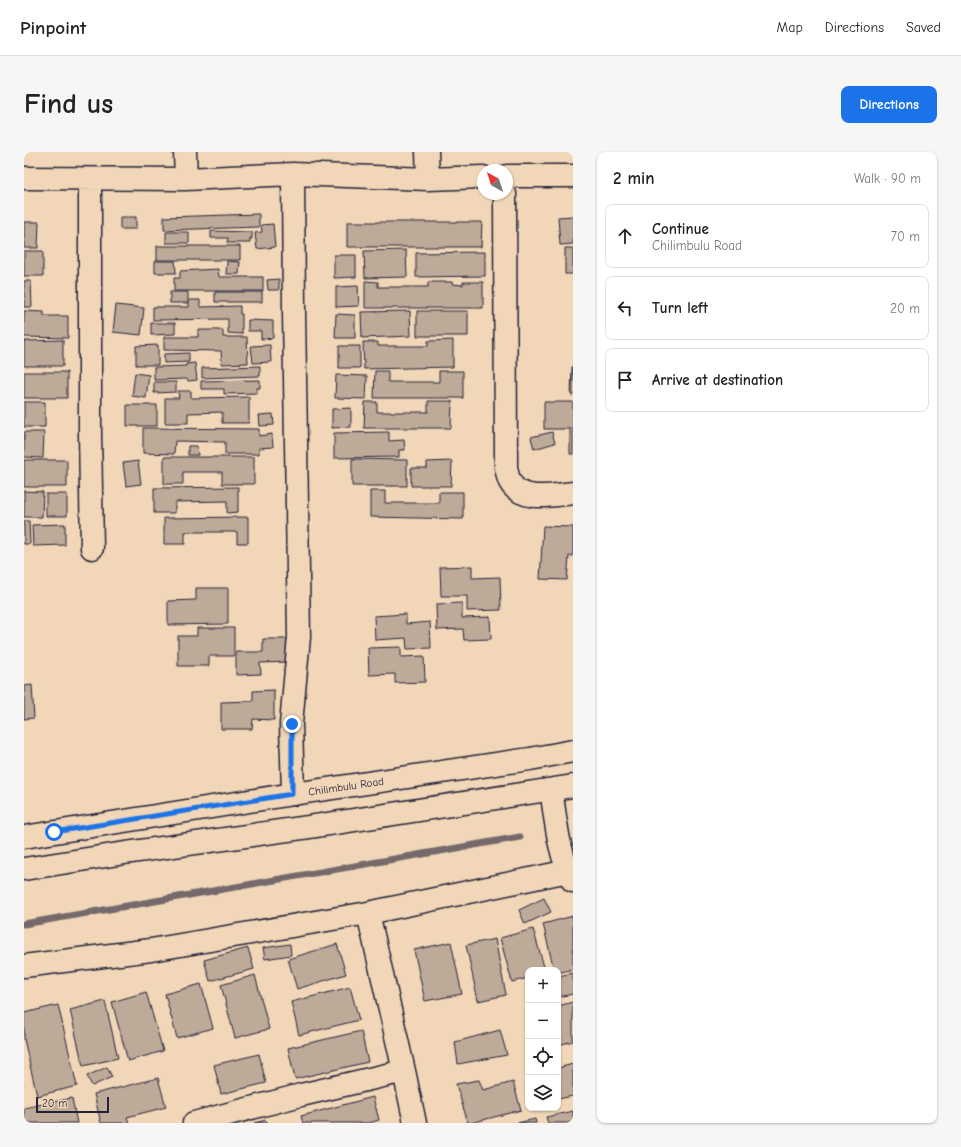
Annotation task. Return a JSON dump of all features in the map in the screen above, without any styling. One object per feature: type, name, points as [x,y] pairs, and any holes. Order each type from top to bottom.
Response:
[{"type":"street","points":[[185,152],[186,179]]},
{"type":"street","points":[[427,152],[428,179]]},
{"type":"street","points":[[292,794],[292,724],[299,637],[293,174]]},
{"type":"street","points":[[24,178],[186,179],[293,174],[428,179],[477,177]]},
{"type":"street","points":[[513,176],[573,176]]},
{"type":"street","points":[[90,179],[90,426],[92,548]]},
{"type":"street","points":[[505,200],[506,467],[510,482],[518,492],[536,496],[573,494]]},
{"type":"street","name":"Chilimbulu Road","points":[[24,837],[292,794],[530,759],[573,751]]},
{"type":"street","points":[[24,869],[573,786]]},
{"type":"street","points":[[24,966],[151,950],[368,913],[571,874],[559,843],[551,790]]},
{"type":"street","points":[[368,913],[415,1123]]},
{"type":"street","points":[[194,1123],[301,1095],[404,1071]]},
{"type":"building","points":[[259,214],[259,227],[164,230],[164,217]]},
{"type":"building","points":[[573,216],[573,244],[560,245],[558,217]]},
{"type":"building","points":[[120,217],[136,217],[136,229],[120,229]]},
{"type":"building","points":[[24,222],[39,222],[38,248],[24,248]]},
{"type":"building","points":[[347,222],[482,222],[481,247],[347,247]]},
{"type":"building","points":[[273,224],[275,247],[257,249],[255,233],[262,232],[261,225]]},
{"type":"building","points":[[211,231],[252,232],[252,239],[250,238],[250,243],[227,243],[228,238],[211,238]]},
{"type":"building","points":[[166,232],[189,232],[189,243],[166,243]]},
{"type":"building","points":[[157,246],[240,246],[240,260],[157,260]]},
{"type":"building","points":[[565,248],[573,248],[573,274],[565,274]]},
{"type":"building","points":[[406,250],[407,277],[365,278],[364,251]]},
{"type":"building","points":[[24,251],[43,251],[43,276],[24,276]]},
{"type":"building","points":[[485,252],[485,276],[416,277],[416,253]]},
{"type":"building","points":[[334,255],[356,255],[356,277],[334,278]]},
{"type":"building","points":[[155,261],[175,261],[176,273],[155,273]]},
{"type":"building","points":[[227,261],[240,262],[239,274],[226,274]]},
{"type":"building","points":[[218,269],[219,277],[263,277],[263,291],[174,291],[174,278],[180,278],[180,271]]},
{"type":"building","points":[[279,279],[279,290],[268,290],[267,280]]},
{"type":"building","points":[[24,281],[31,281],[32,307],[24,307]]},
{"type":"building","points":[[365,281],[378,282],[378,287],[428,287],[428,282],[452,282],[452,284],[463,285],[463,282],[483,282],[483,308],[365,308]]},
{"type":"building","points":[[358,286],[359,306],[336,307],[336,287]]},
{"type":"building","points":[[170,292],[188,292],[188,303],[170,303]]},
{"type":"building","points":[[215,292],[262,292],[262,302],[215,302]]},
{"type":"building","points":[[189,300],[200,300],[200,307],[240,306],[240,314],[242,314],[242,334],[228,333],[228,319],[153,320],[153,307],[189,307]]},
{"type":"building","points":[[116,305],[144,308],[141,335],[113,332]]},
{"type":"building","points":[[24,311],[44,312],[44,316],[68,316],[68,338],[24,337]]},
{"type":"building","points":[[410,311],[411,336],[362,338],[361,312]]},
{"type":"building","points":[[417,311],[468,311],[468,336],[417,336]]},
{"type":"building","points":[[336,314],[355,315],[355,338],[335,338]]},
{"type":"building","points":[[248,320],[273,321],[273,338],[261,339],[261,331],[248,331]]},
{"type":"building","points":[[151,323],[175,323],[175,334],[151,335]]},
{"type":"building","points":[[198,330],[223,330],[223,337],[247,337],[248,363],[222,364],[221,351],[164,350],[164,337],[198,337]]},
{"type":"building","points":[[63,340],[63,366],[24,366],[24,341]]},
{"type":"building","points":[[453,340],[453,367],[364,369],[363,342],[378,342],[378,346],[428,346],[428,341]]},
{"type":"building","points":[[158,345],[158,365],[136,365],[136,346]]},
{"type":"building","points":[[270,345],[271,362],[253,363],[251,346]]},
{"type":"building","points":[[339,346],[360,346],[360,368],[339,368]]},
{"type":"building","points":[[189,353],[189,362],[164,363],[164,354]]},
{"type":"building","points":[[195,363],[197,380],[154,380],[154,367],[186,366],[186,364]]},
{"type":"building","points":[[260,366],[260,376],[202,378],[202,368]]},
{"type":"building","points":[[572,367],[573,395],[571,395]]},
{"type":"building","points":[[375,371],[388,371],[388,382],[439,382],[439,371],[463,371],[463,398],[374,398]]},
{"type":"building","points":[[24,372],[67,372],[67,398],[24,398]]},
{"type":"building","points":[[135,373],[149,375],[146,398],[132,396]]},
{"type":"building","points":[[336,375],[367,376],[366,399],[335,398]]},
{"type":"building","points":[[260,380],[260,388],[257,388],[257,393],[224,394],[224,389],[201,389],[201,381]]},
{"type":"building","points":[[154,382],[176,382],[176,392],[154,393]]},
{"type":"building","points":[[178,391],[191,391],[191,398],[249,397],[249,423],[222,423],[222,412],[188,413],[188,423],[165,423],[165,398],[179,398]]},
{"type":"building","points":[[428,401],[452,401],[451,428],[364,428],[365,402],[377,402],[377,412],[428,412]]},
{"type":"building","points":[[24,402],[45,402],[45,427],[24,427]]},
{"type":"building","points":[[544,402],[573,402],[573,454],[570,454],[570,429],[544,429]]},
{"type":"building","points":[[127,405],[157,405],[157,426],[127,426]]},
{"type":"building","points":[[351,408],[351,427],[332,428],[332,409]]},
{"type":"building","points":[[273,414],[274,425],[260,426],[259,415]]},
{"type":"building","points":[[143,428],[259,429],[259,436],[272,434],[273,447],[259,448],[259,454],[225,454],[225,442],[175,441],[174,454],[143,453]]},
{"type":"building","points":[[24,432],[44,432],[43,458],[24,457]]},
{"type":"building","points":[[389,432],[389,441],[404,440],[405,450],[399,450],[399,457],[334,458],[334,433]]},
{"type":"building","points":[[552,432],[555,443],[534,449],[531,437]]},
{"type":"building","points":[[188,446],[197,446],[198,455],[188,455]]},
{"type":"building","points":[[164,457],[254,457],[254,484],[222,484],[222,472],[183,472],[183,484],[164,484]]},
{"type":"building","points":[[352,459],[407,460],[407,486],[352,486]]},
{"type":"building","points":[[24,460],[67,460],[67,487],[24,487]]},
{"type":"building","points":[[138,461],[141,484],[126,486],[123,463]]},
{"type":"building","points":[[452,461],[451,486],[411,486],[411,468],[427,468],[427,462]]},
{"type":"building","points":[[238,487],[238,512],[227,513],[227,501],[175,502],[175,513],[154,513],[154,488]]},
{"type":"building","points":[[24,491],[43,492],[42,517],[24,517]]},
{"type":"building","points":[[370,491],[385,491],[385,503],[439,503],[439,492],[463,492],[463,519],[370,517]]},
{"type":"building","points":[[46,494],[67,494],[67,516],[46,516]]},
{"type":"building","points":[[248,517],[248,543],[237,543],[237,532],[185,532],[185,544],[164,544],[164,518]]},
{"type":"building","points":[[24,521],[29,521],[30,544],[24,544]]},
{"type":"building","points":[[65,524],[65,545],[33,546],[32,525]]},
{"type":"building","points":[[543,526],[573,527],[573,556],[569,556],[567,580],[540,579]]},
{"type":"building","points":[[472,566],[472,578],[500,577],[501,610],[467,611],[467,596],[441,596],[440,567]]},
{"type":"building","points":[[196,588],[228,588],[228,624],[168,625],[168,601],[196,600]]},
{"type":"building","points":[[462,603],[462,618],[490,617],[491,639],[464,640],[463,629],[437,630],[436,604]]},
{"type":"building","points":[[406,614],[406,624],[430,622],[431,648],[407,649],[406,638],[375,640],[374,616]]},
{"type":"building","points":[[197,628],[234,628],[234,656],[209,656],[209,666],[178,666],[178,636],[197,636]]},
{"type":"building","points":[[263,639],[289,639],[290,662],[260,663],[261,674],[236,675],[236,652],[263,652]]},
{"type":"building","points":[[401,647],[401,657],[424,656],[425,682],[395,683],[395,674],[369,675],[368,648]]},
{"type":"building","points":[[32,685],[34,718],[24,719],[24,686]]},
{"type":"building","points":[[274,690],[274,720],[253,719],[252,729],[221,729],[221,702],[253,701],[253,691]]},
{"type":"building","points":[[544,898],[551,912],[525,924],[519,910]]},
{"type":"building","points":[[573,916],[573,969],[561,972],[561,967],[553,967],[543,924]]},
{"type":"building","points":[[533,929],[544,967],[525,967],[525,979],[512,982],[500,938]]},
{"type":"building","points":[[495,939],[506,995],[478,1001],[466,945]]},
{"type":"building","points":[[451,942],[462,994],[425,1001],[414,950]]},
{"type":"building","points":[[290,944],[291,955],[265,959],[263,948]]},
{"type":"building","points":[[337,944],[346,974],[297,989],[288,959]]},
{"type":"building","points":[[248,948],[254,969],[210,981],[204,960]]},
{"type":"building","points":[[573,973],[573,994],[561,996],[561,975]]},
{"type":"building","points":[[255,975],[269,1029],[235,1038],[221,985]]},
{"type":"building","points":[[201,984],[213,1028],[177,1038],[165,994]]},
{"type":"building","points":[[350,987],[359,1020],[299,1035],[291,1002]]},
{"type":"building","points":[[146,992],[163,1051],[128,1061],[112,1002]]},
{"type":"building","points":[[105,1001],[118,1058],[83,1066],[70,1010]]},
{"type":"building","points":[[573,1002],[573,1041],[561,1044],[561,1039],[561,1005]]},
{"type":"building","points":[[58,1005],[77,1086],[37,1096],[24,1039],[24,1013]]},
{"type":"building","points":[[500,1030],[507,1055],[458,1064],[455,1042]]},
{"type":"building","points":[[361,1031],[368,1062],[295,1079],[288,1048]]},
{"type":"building","points":[[259,1054],[266,1083],[221,1094],[214,1065]]},
{"type":"building","points":[[573,1064],[573,1096],[561,1098],[561,1075],[561,1067]]},
{"type":"building","points":[[107,1067],[112,1077],[92,1086],[87,1076]]},
{"type":"building","points":[[158,1078],[166,1107],[127,1117],[129,1123],[101,1123],[94,1094]]},
{"type":"building","points":[[479,1080],[483,1090],[513,1082],[521,1110],[468,1123],[456,1084]]},
{"type":"building","points":[[373,1097],[379,1120],[369,1123],[303,1123],[301,1116]]},
{"type":"building","points":[[72,1098],[77,1123],[24,1123],[24,1108]]},
{"type":"building","points":[[573,1111],[573,1123],[548,1123],[546,1117]]},
{"type":"building","points":[[535,1119],[536,1123],[517,1123]]},
{"type":"building","points":[[266,1120],[267,1123],[254,1123]]},
{"type":"waterway","points":[[24,924],[520,837]]},
{"type":"route","points":[[54,832],[292,794],[292,724]]}]
